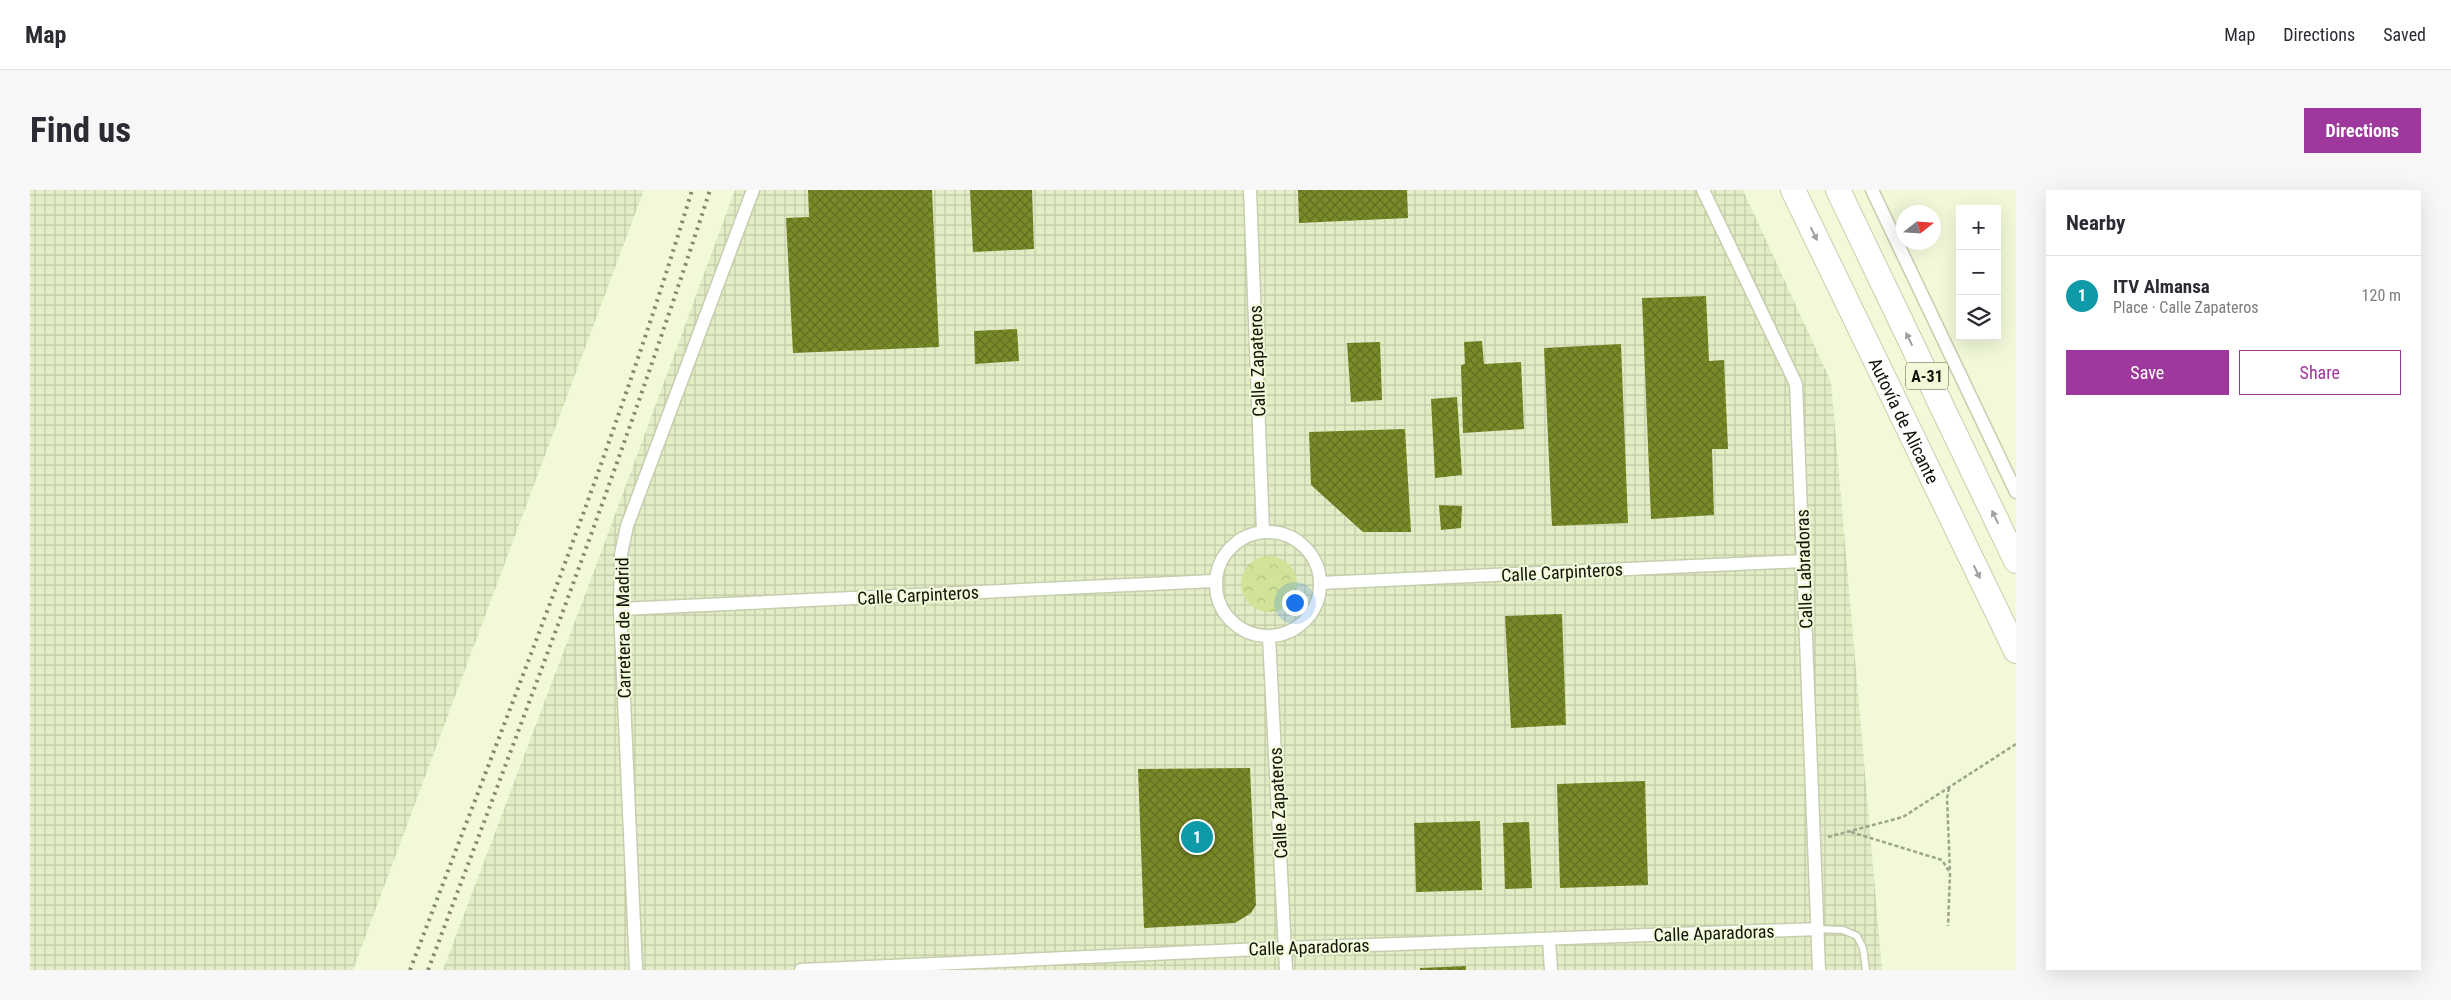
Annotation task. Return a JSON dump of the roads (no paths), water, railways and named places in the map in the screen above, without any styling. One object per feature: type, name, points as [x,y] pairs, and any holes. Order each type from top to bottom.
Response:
[{"type":"highway","name":"Autovía de Alicante","points":[[1793,190],[2016,652]]},
{"type":"highway","name":"A-31","points":[[1838,190],[2016,561]]},
{"type":"street","name":"Carretera de Madrid","points":[[636,970],[620,609],[621,554],[627,526],[753,190]]},
{"type":"street","name":"Calle Zapateros","points":[[1250,190],[1263,531]]},
{"type":"street","name":"Calle Labradoras","points":[[1703,190],[1796,384],[1819,970]]},
{"type":"street","points":[[1872,190],[2016,492]]},
{"type":"street","points":[[1263,531],[1281,533],[1297,540],[1310,552],[1319,568],[1320,583],[1318,602],[1311,616],[1299,627],[1285,634],[1269,637],[1252,634],[1237,626],[1225,614],[1217,598],[1216,581],[1219,566],[1231,548],[1249,535],[1263,531]]},
{"type":"street","name":"Calle Carpinteros","points":[[1320,583],[1803,561]]},
{"type":"street","name":"Calle Carpinteros","points":[[620,609],[1216,581]]},
{"type":"street","name":"Calle Zapateros","points":[[1269,637],[1286,970]]},
{"type":"street","name":"Calle Aparadoras","points":[[801,970],[1285,948],[1818,929]]},
{"type":"street","points":[[1550,940],[1551,970]]},
{"type":"lane","points":[[1818,929],[1843,930],[1857,936],[1863,948],[1866,970]]},
{"type":"railway","points":[[410,970],[558,583],[628,387],[692,190]]},
{"type":"railway","points":[[428,970],[538,679],[609,484],[710,190]]},
{"type":"place","name":"ITV Almansa","points":[[1197,837]]}]
